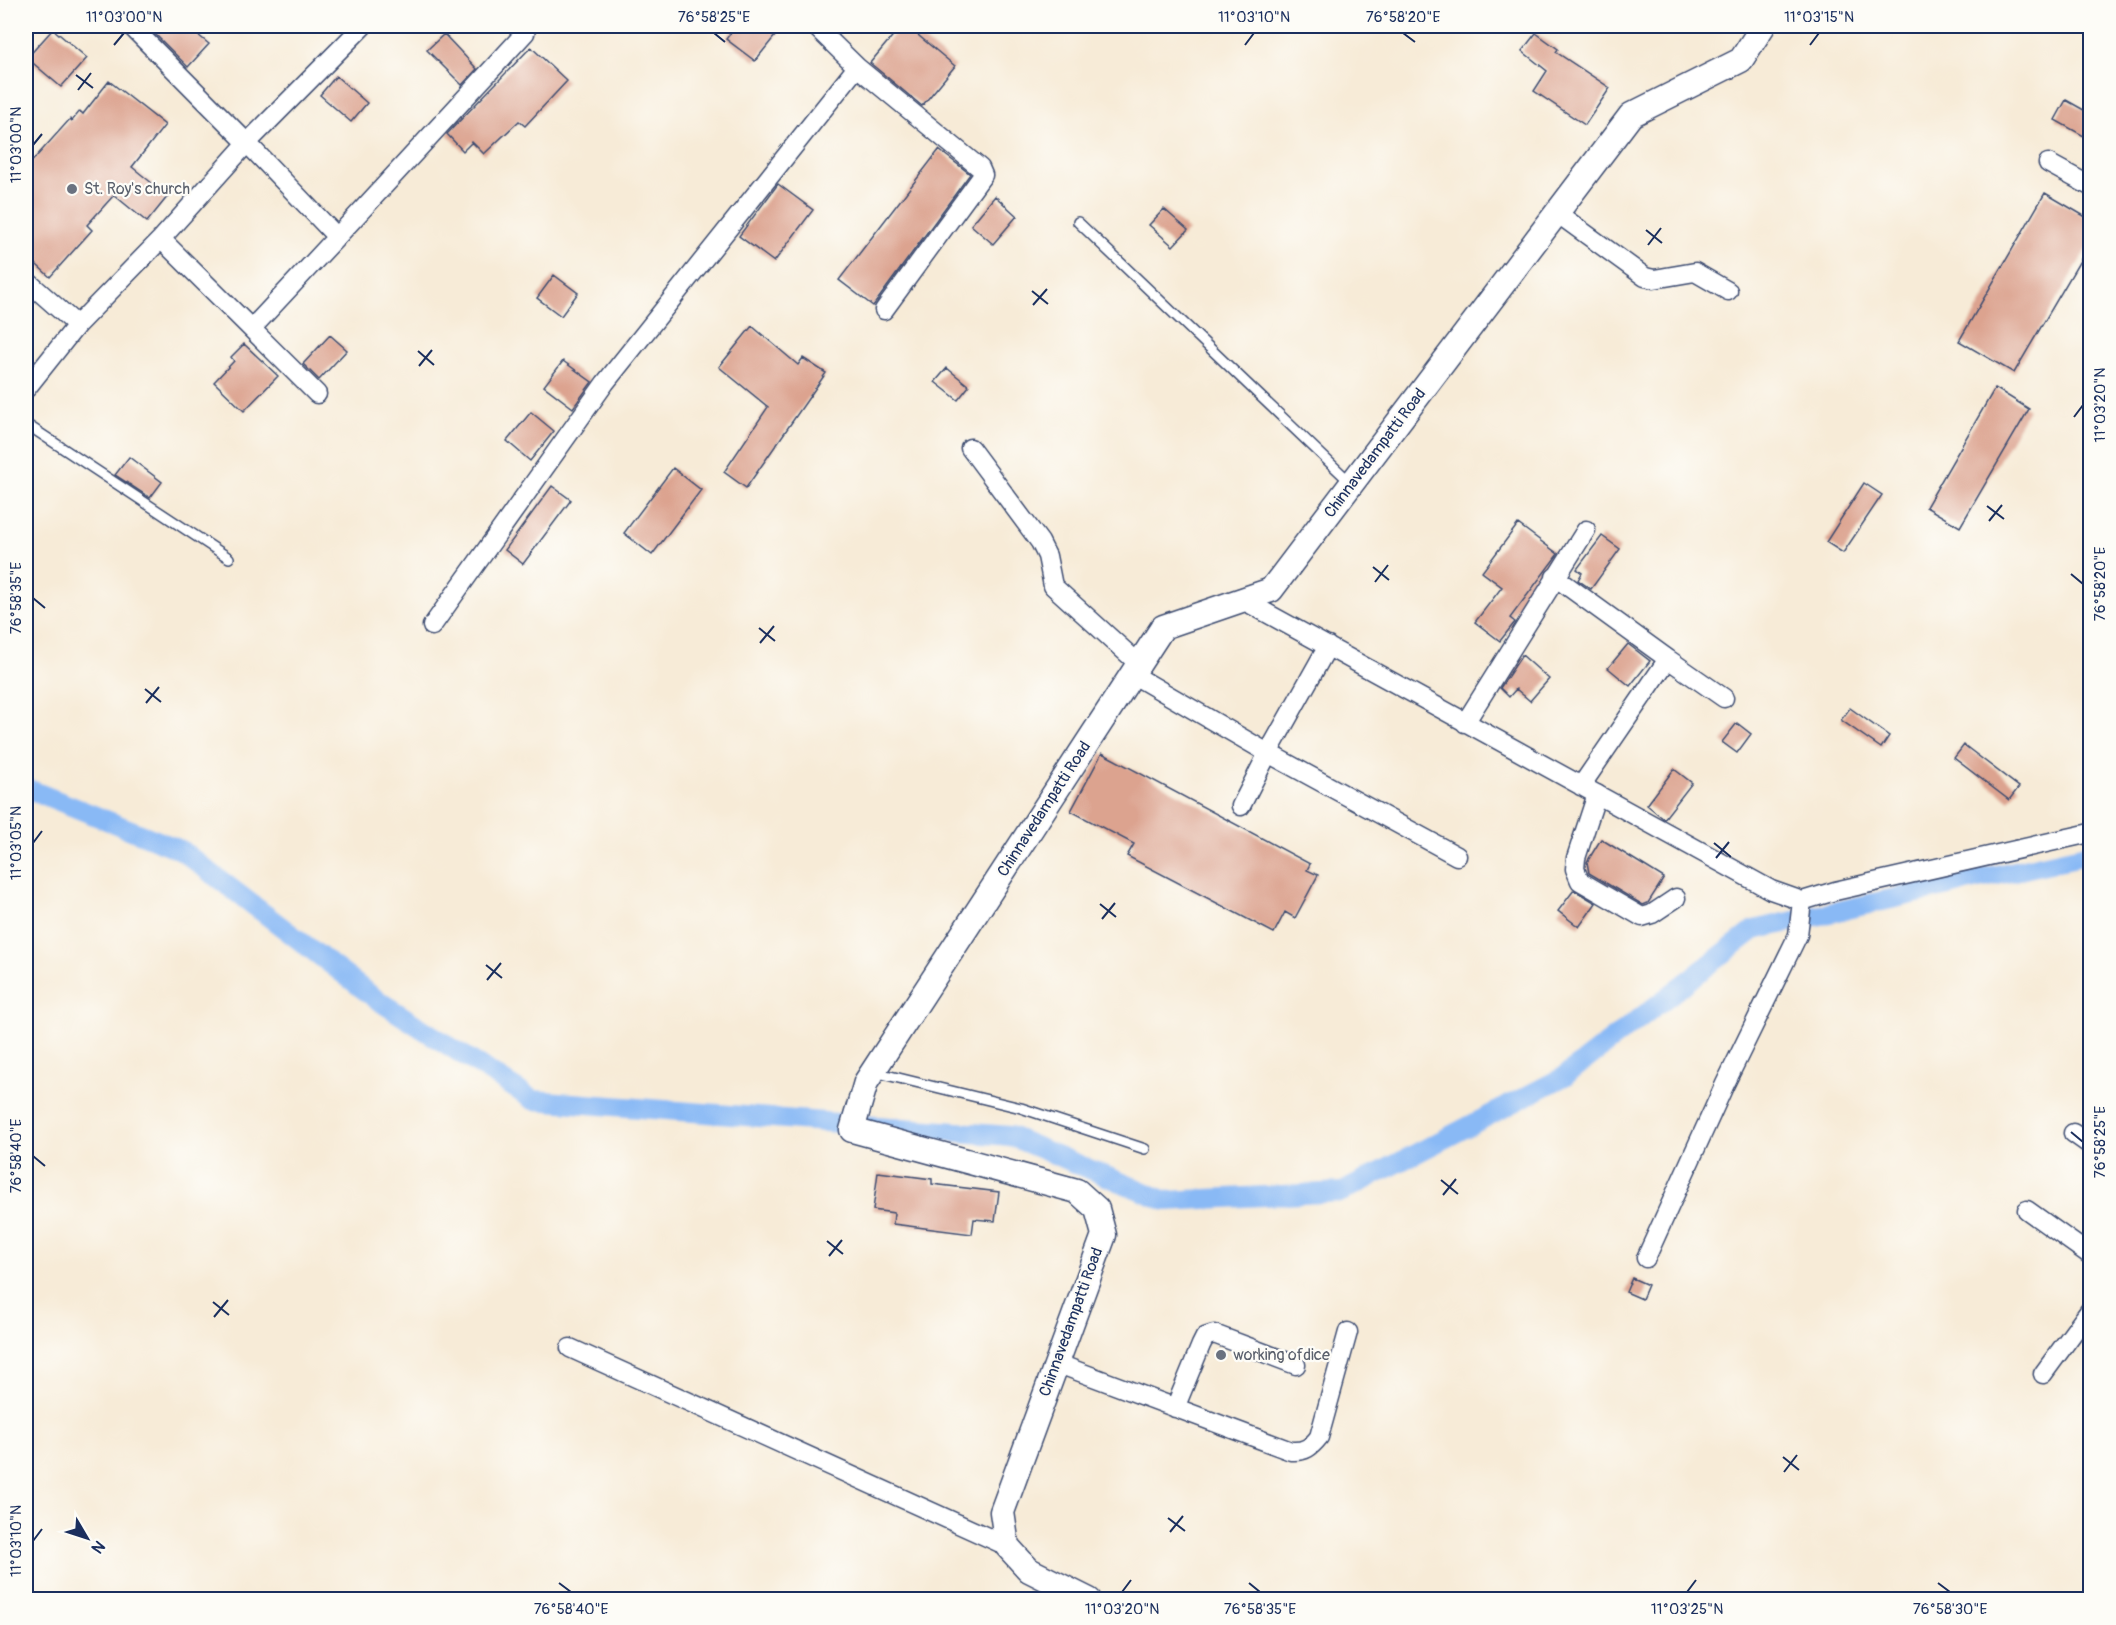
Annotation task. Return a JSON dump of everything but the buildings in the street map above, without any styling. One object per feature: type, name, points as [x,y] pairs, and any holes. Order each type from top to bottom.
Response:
[{"type":"street","points":[[131,26],[337,237]]},
{"type":"street","points":[[252,328],[489,75],[525,33],[526,26]]},
{"type":"street","points":[[815,26],[856,67],[980,168],[983,175],[884,310]]},
{"type":"street","name":"Chinnavedampatti Road","points":[[1007,1546],[1002,1512],[1104,1235],[1098,1209],[1077,1191],[852,1130],[870,1077],[1163,627],[1271,590],[1630,115],[1741,60],[1763,26]]},
{"type":"street","points":[[26,389],[77,325],[161,239],[247,143],[357,28]]},
{"type":"street","points":[[432,626],[605,383],[856,67]]},
{"type":"street","points":[[2048,163],[2091,186]]},
{"type":"street","points":[[1557,213],[1645,277],[1654,279],[1695,272],[1728,291]]},
{"type":"street","points":[[161,239],[317,394]]},
{"type":"street","points":[[26,280],[77,325]]},
{"type":"street","points":[[970,448],[1040,542],[1047,556],[1053,586],[1135,669],[1268,753],[1457,856]]},
{"type":"street","points":[[1465,723],[1586,530]]},
{"type":"street","points":[[1556,577],[1724,698]]},
{"type":"street","points":[[1243,600],[1771,890],[1802,902],[1835,891],[2091,833]]},
{"type":"street","points":[[1241,806],[1328,646]]},
{"type":"street","points":[[1668,658],[1589,790],[1575,869],[1580,881],[1642,916],[1652,914],[1676,898]]},
{"type":"street","points":[[1646,1258],[1725,1084],[1798,934],[1802,902]]},
{"type":"street","points":[[2073,1133],[2091,1145]]},
{"type":"street","points":[[2027,1210],[2091,1255]]},
{"type":"street","points":[[2043,1374],[2091,1310]]},
{"type":"street","points":[[1056,1363],[1291,1451],[1300,1452],[1310,1448],[1319,1437],[1348,1332]]},
{"type":"street","points":[[1175,1407],[1205,1337],[1214,1334],[1296,1365]]},
{"type":"street","points":[[570,1348],[1007,1546],[1029,1570],[1089,1599]]},
{"type":"lane","points":[[1078,222],[1352,483]]},
{"type":"lane","points":[[26,424],[228,558]]},
{"type":"lane","points":[[870,1077],[1021,1108],[1145,1149]]},
{"type":"waterway","points":[[26,788],[181,850],[376,999],[533,1100],[1010,1136],[1166,1201],[1342,1192],[1565,1076],[1754,930],[2090,854]]},
{"type":"place","name":"St. Roy's church","points":[[72,189]]},
{"type":"place","name":"working ofdice","points":[[1221,1355]]}]
